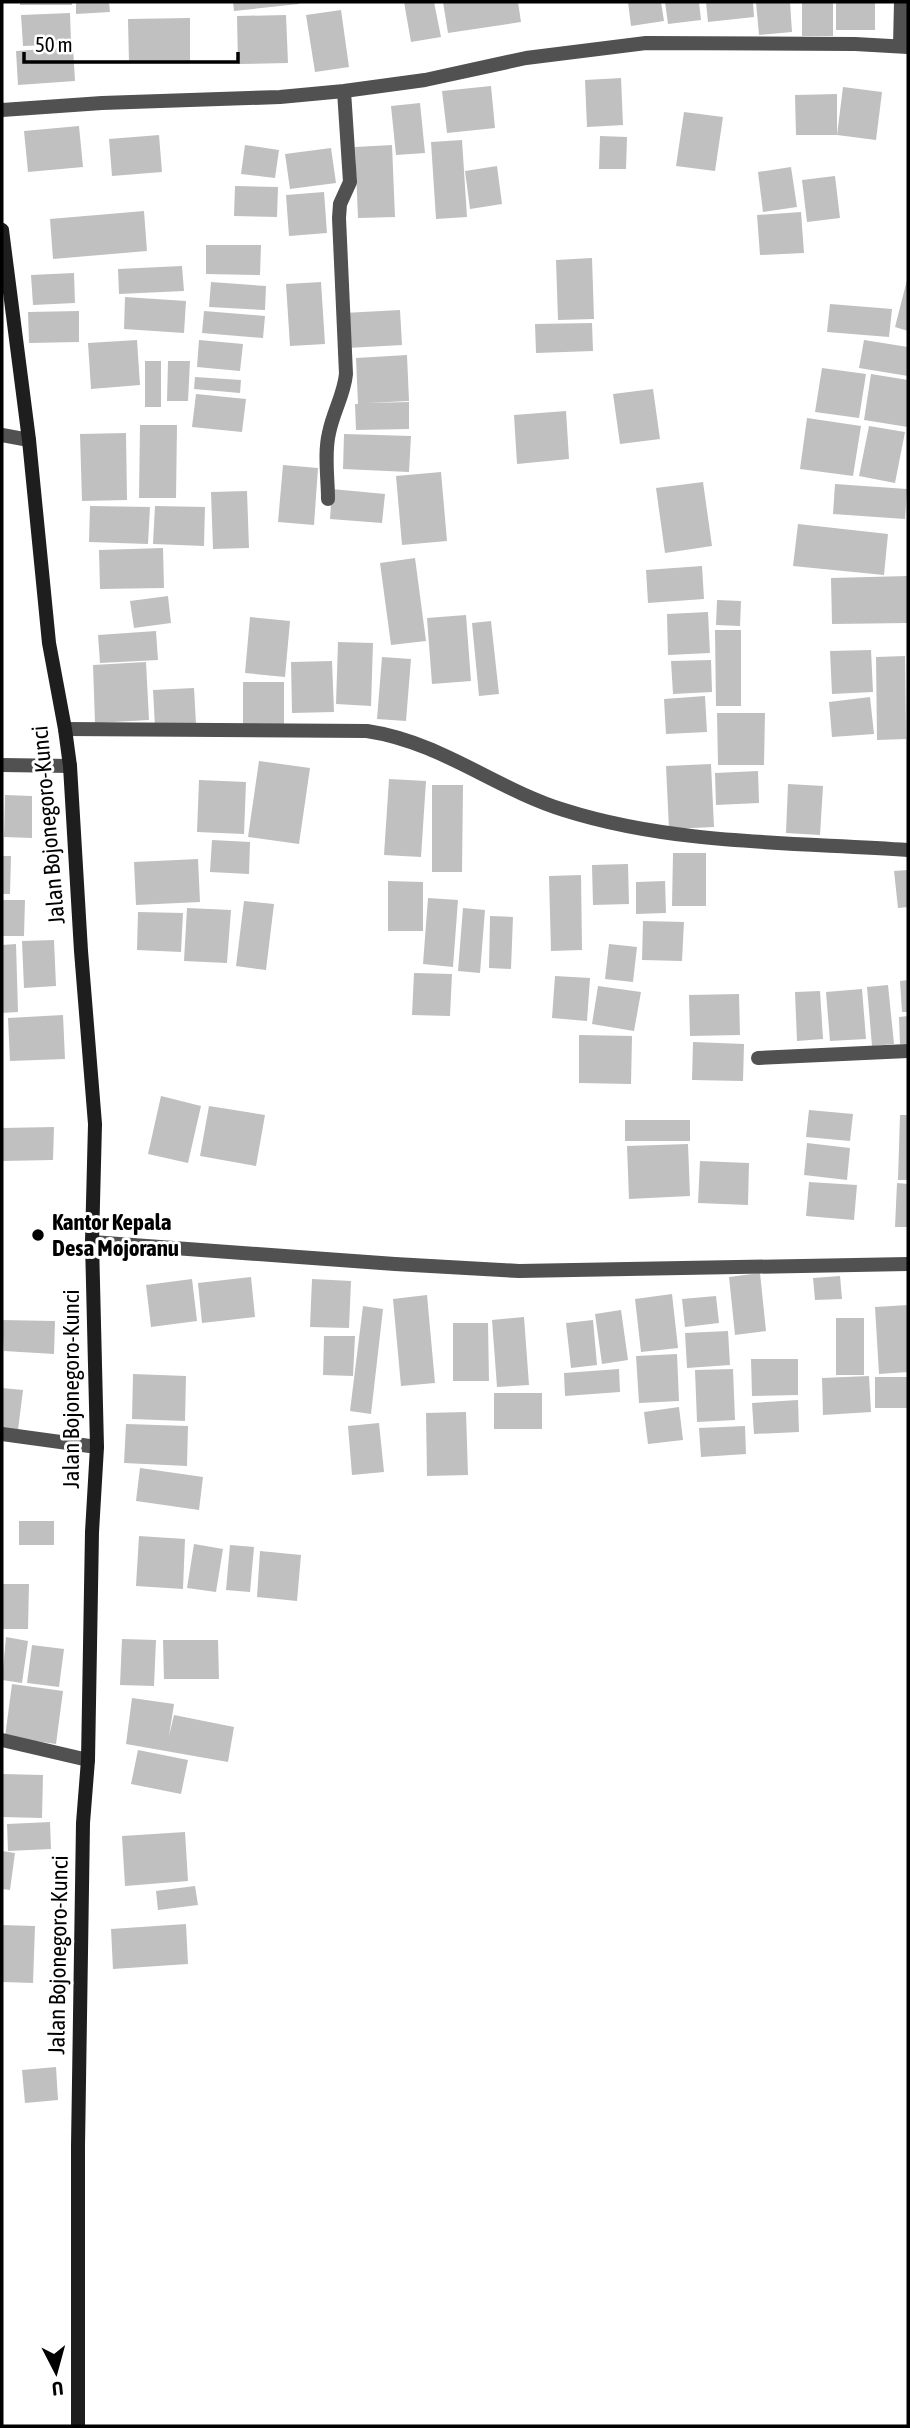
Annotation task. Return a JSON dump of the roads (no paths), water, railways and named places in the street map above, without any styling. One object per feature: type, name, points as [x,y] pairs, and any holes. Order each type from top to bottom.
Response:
[{"type":"main road","name":"Jalan Bojonegoro-Kunci","points":[[2,230],[29,440],[49,643],[70,766],[95,1124],[92,1242],[97,1447],[92,1532],[88,1760],[83,1823],[78,2106],[78,2426]]},
{"type":"street","points":[[2,110],[280,97],[344,91],[425,80],[526,58],[646,43],[904,46],[901,2]]},
{"type":"street","points":[[328,499],[328,437],[332,419],[345,388],[346,374],[339,218],[340,204],[350,182],[344,91]]},
{"type":"street","points":[[2,435],[29,440]]},
{"type":"street","points":[[65,729],[368,732],[395,735],[451,757],[527,796],[564,810],[606,821],[660,832],[723,839],[908,850]]},
{"type":"street","points":[[2,765],[70,766]]},
{"type":"street","points":[[758,1058],[908,1051]]},
{"type":"street","points":[[92,1242],[395,1265],[519,1271],[908,1264]]},
{"type":"street","points":[[2,1434],[97,1447]]},
{"type":"street","points":[[2,1740],[88,1760]]},
{"type":"place","name":"Kantor Kepala Desa Mojoranu","points":[[38,1235]]}]
